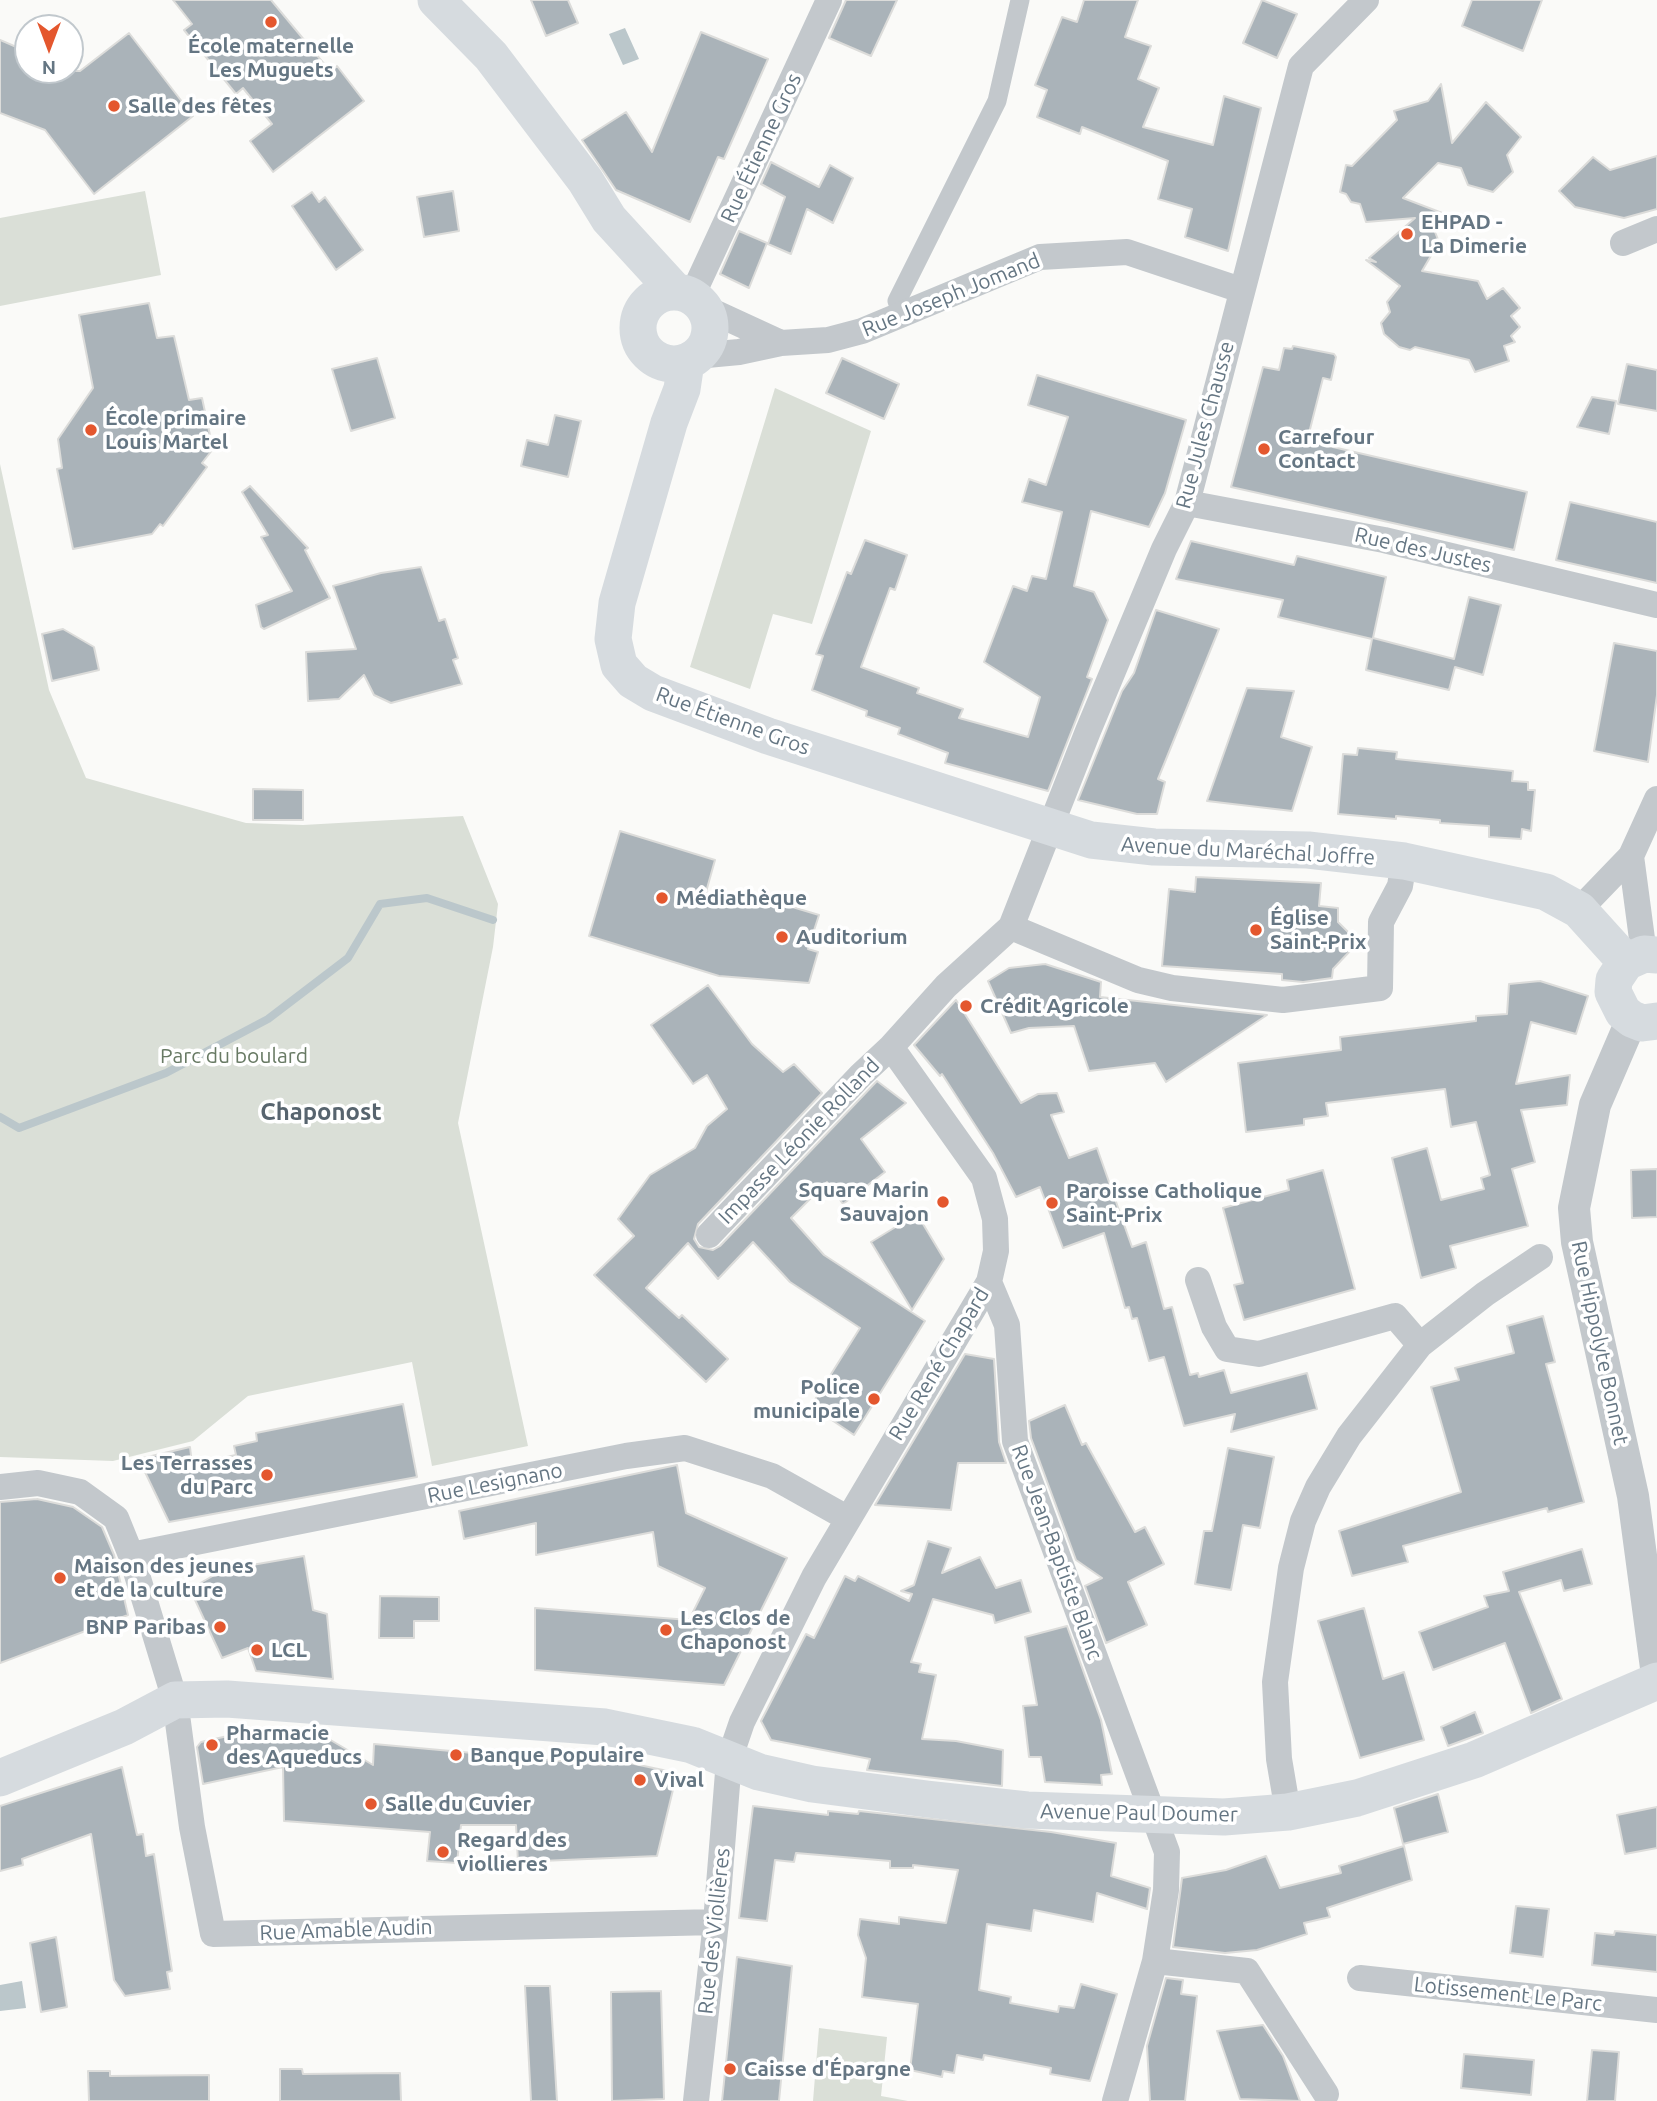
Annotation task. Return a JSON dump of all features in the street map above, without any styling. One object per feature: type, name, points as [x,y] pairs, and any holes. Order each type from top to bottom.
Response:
[{"type":"main road","points":[[436,0],[491,57],[585,180],[609,219],[631,281],[639,317],[640,341],[651,355],[669,423]]},
{"type":"main road","points":[[609,219],[691,298],[711,330],[708,342],[691,359],[667,363],[651,355]]},
{"type":"main road","points":[[639,317],[653,298],[691,298]]},
{"type":"main road","name":"Rue Étienne Gros","points":[[691,359],[669,423],[617,603],[613,639],[620,664],[633,681],[653,693],[768,736],[1052,828]]},
{"type":"main road","name":"Avenue du Maréchal Joffre","points":[[1052,828],[1090,840],[1154,847],[1308,850],[1404,861],[1546,892],[1579,910],[1642,957]]},
{"type":"main road","points":[[1642,957],[1614,980],[1613,992],[1623,1012],[1644,1020]]},
{"type":"main road","name":"Avenue Paul Doumer","points":[[175,1700],[227,1699],[605,1727],[692,1745],[759,1772],[813,1784],[927,1800],[1027,1810],[1224,1817],[1288,1812],[1357,1798],[1474,1760],[1657,1681]]},
{"type":"main road","points":[[0,1778],[124,1727],[175,1700]]},
{"type":"street","name":"Rue Étienne Gros","points":[[691,298],[830,0]]},
{"type":"street","points":[[903,316],[897,301],[997,101],[1020,0]]},
{"type":"street","name":"Rue Jules Chausse","points":[[1011,927],[1088,731],[1164,549],[1187,503],[1301,66],[1336,11],[1366,0]]},
{"type":"street","points":[[1623,243],[1657,229]]},
{"type":"street","name":"Rue Joseph Jomand","points":[[691,359],[781,343],[828,340],[903,316],[1040,257],[1127,252],[1241,290]]},
{"type":"street","name":"Rue Joseph Jomand","points":[[691,298],[781,343]]},
{"type":"street","name":"Rue des Justes","points":[[1187,503],[1384,540],[1657,605]]},
{"type":"street","points":[[1579,910],[1631,856],[1657,799]]},
{"type":"street","points":[[1631,856],[1642,957]]},
{"type":"street","points":[[891,1047],[946,986],[1011,927],[1138,980],[1184,990],[1283,1000],[1380,988],[1381,922],[1400,886],[1404,861]]},
{"type":"street","name":"Rue Hippolyte Bonnet","points":[[1644,1020],[1595,1105],[1574,1208],[1577,1242],[1633,1496],[1657,1675]]},
{"type":"street","name":"Impasse Léonie Rolland","points":[[709,1235],[891,1047]]},
{"type":"street","name":"Rue René Chapard","points":[[729,1760],[742,1722],[847,1518],[989,1282],[996,1251],[995,1219],[984,1178],[891,1047]]},
{"type":"street","points":[[1288,1812],[1279,1759],[1275,1682],[1283,1615],[1303,1521],[1318,1488],[1349,1436],[1420,1345],[1540,1257]]},
{"type":"street","points":[[1198,1280],[1214,1327],[1227,1349],[1259,1354],[1395,1316],[1420,1345]]},
{"type":"street","name":"Rue Jean-Baptiste Blanc","points":[[989,1282],[1007,1325],[1015,1441],[1167,1852],[1166,1890],[1155,1961],[1115,2101]]},
{"type":"street","name":"Rue Lesignano","points":[[131,1555],[626,1457],[685,1448],[772,1476],[847,1518]]},
{"type":"street","name":"Rue Amable Audin","points":[[0,1487],[38,1483],[80,1492],[116,1518],[131,1555],[175,1700],[192,1827],[213,1934],[716,1922]]},
{"type":"street","name":"Rue des Viollières","points":[[696,2101],[716,1922],[729,1760]]},
{"type":"street","points":[[1155,1961],[1247,1971],[1326,2094]]},
{"type":"street","name":"Lotissement Le Parc","points":[[1360,1978],[1657,2010]]},
{"type":"green space","points":[[145,191],[161,275],[0,306],[0,218]]},
{"type":"green space","points":[[775,388],[871,431],[812,624],[773,614],[750,689],[690,667]]},
{"type":"green space","name":"Parc du boulard","points":[[0,464],[49,690],[86,778],[246,823],[303,825],[463,816],[498,904],[493,947],[458,1123],[528,1446],[432,1466],[412,1362],[248,1396],[193,1441],[113,1461],[0,1457]]},
{"type":"green space","points":[[819,2028],[887,2037],[881,2096],[908,2101],[813,2101]]},
{"type":"shaded area","points":[[625,28],[639,59],[623,65],[609,34]]},
{"type":"shaded area","points":[[22,1981],[26,2008],[0,2011],[0,1985]]},
{"type":"building","points":[[173,0],[271,0],[330,71],[337,66],[364,101],[273,172],[250,141],[272,124],[243,88],[236,94],[184,30],[192,24]]},
{"type":"building","points":[[531,0],[568,0],[578,23],[546,36]]},
{"type":"building","points":[[846,0],[897,0],[871,56],[829,38]]},
{"type":"building","points":[[1084,0],[1138,0],[1125,37],[1151,46],[1138,79],[1159,88],[1143,127],[1213,145],[1224,96],[1261,108],[1228,251],[1185,237],[1192,209],[1158,199],[1168,161],[1082,127],[1080,134],[1037,117],[1047,90],[1035,85],[1062,17],[1077,22]]},
{"type":"building","points":[[1262,0],[1297,14],[1277,58],[1243,43]]},
{"type":"building","points":[[1472,0],[1542,0],[1523,51],[1462,26]]},
{"type":"building","points":[[701,32],[768,59],[724,159],[718,157],[690,222],[616,190],[582,140],[626,112],[652,152]]},
{"type":"building","points":[[129,33],[193,116],[94,194],[45,130],[0,113],[0,40],[14,46],[14,84],[84,84],[84,68]]},
{"type":"building","name":"EHPAD - La Dimerie","points":[[1441,84],[1452,143],[1486,102],[1521,137],[1507,155],[1513,172],[1493,192],[1468,185],[1461,168],[1438,163],[1403,198],[1450,216],[1429,217],[1439,242],[1422,271],[1478,281],[1487,299],[1503,288],[1520,308],[1511,316],[1520,327],[1511,336],[1515,342],[1504,346],[1509,361],[1475,372],[1469,360],[1415,347],[1410,350],[1399,347],[1384,334],[1381,323],[1390,312],[1387,302],[1400,286],[1366,260],[1376,262],[1369,258],[1415,218],[1366,222],[1360,204],[1351,202],[1346,194],[1340,192],[1346,165],[1352,166],[1397,120],[1394,111],[1428,101]]},
{"type":"building","points":[[1657,156],[1657,209],[1624,218],[1575,207],[1559,191],[1593,157],[1610,170]]},
{"type":"building","points":[[771,162],[819,187],[830,165],[853,178],[833,223],[807,209],[791,254],[768,244],[785,197],[761,184]]},
{"type":"building","points":[[453,191],[459,231],[424,237],[417,197]]},
{"type":"building","points":[[312,192],[319,202],[325,197],[363,250],[336,270],[292,206]]},
{"type":"building","points":[[739,231],[767,243],[749,288],[720,274]]},
{"type":"building","points":[[149,303],[157,338],[174,336],[189,400],[202,398],[213,449],[202,463],[207,467],[163,526],[160,524],[152,534],[73,549],[57,469],[62,468],[58,439],[93,388],[79,315]]},
{"type":"building","points":[[1293,346],[1334,354],[1336,357],[1331,380],[1323,378],[1307,441],[1527,492],[1514,550],[1231,487],[1263,367],[1279,370],[1284,348],[1292,349]]},
{"type":"building","points":[[377,358],[395,418],[351,431],[332,369]]},
{"type":"building","points":[[842,358],[899,384],[884,419],[826,393]]},
{"type":"building","points":[[1627,364],[1657,370],[1657,411],[1618,404]]},
{"type":"building","points":[[1037,375],[1186,420],[1165,493],[1149,527],[1091,511],[1074,586],[1094,592],[1108,620],[1087,677],[1092,679],[1048,791],[945,763],[948,753],[898,734],[900,728],[866,716],[867,711],[812,690],[823,656],[816,654],[847,572],[851,574],[865,540],[907,555],[895,590],[890,588],[861,667],[919,688],[917,693],[963,709],[959,718],[1028,737],[1040,697],[984,662],[1013,586],[1027,591],[1032,576],[1046,579],[1062,512],[1022,502],[1029,479],[1046,485],[1068,417],[1028,405]]},
{"type":"building","points":[[1592,397],[1616,401],[1609,434],[1577,427]]},
{"type":"building","points":[[555,415],[581,421],[568,477],[521,466],[527,440],[548,445]]},
{"type":"building","points":[[250,486],[308,548],[305,550],[330,598],[264,629],[261,627],[256,605],[292,591],[261,537],[268,535],[242,492]]},
{"type":"building","points":[[1570,502],[1657,522],[1657,583],[1556,560]]},
{"type":"building","points":[[1191,541],[1294,565],[1297,556],[1386,577],[1373,638],[1454,659],[1469,597],[1501,605],[1483,675],[1455,667],[1449,690],[1366,670],[1372,639],[1278,617],[1283,600],[1176,579]]},
{"type":"building","points":[[421,567],[439,621],[445,619],[458,658],[453,660],[462,684],[391,703],[374,695],[364,675],[339,699],[308,701],[306,652],[356,649],[333,586],[381,573]]},
{"type":"building","points":[[1156,610],[1219,629],[1158,779],[1165,782],[1157,814],[1137,814],[1078,800],[1122,691],[1134,673]]},
{"type":"building","points":[[63,629],[94,647],[99,670],[52,681],[42,634]]},
{"type":"building","points":[[1614,643],[1657,651],[1657,695],[1648,762],[1594,751]]},
{"type":"building","points":[[1247,688],[1294,691],[1281,737],[1312,747],[1292,811],[1207,801]]},
{"type":"building","points":[[1358,748],[1397,752],[1396,759],[1513,771],[1512,781],[1528,782],[1528,790],[1535,790],[1531,831],[1522,829],[1521,839],[1489,837],[1489,826],[1440,823],[1440,820],[1396,816],[1396,819],[1338,814],[1343,754],[1357,755]]},
{"type":"building","points":[[253,789],[303,790],[303,820],[253,820]]},
{"type":"building","points":[[620,831],[715,860],[706,892],[742,903],[749,894],[819,915],[808,949],[818,952],[809,983],[719,976],[589,936]]},
{"type":"building","name":"Église Saint-Prix","points":[[1196,877],[1321,883],[1319,906],[1338,908],[1338,922],[1349,933],[1350,951],[1333,969],[1332,978],[1303,982],[1282,980],[1282,974],[1162,966],[1169,889],[1195,892]]},
{"type":"building","points":[[1045,964],[1101,982],[1100,997],[1267,1015],[1166,1082],[1155,1063],[1089,1071],[1074,1026],[1029,1028],[1011,1033],[988,981],[1009,968]]},
{"type":"building","points":[[1540,981],[1588,996],[1576,1034],[1531,1022],[1516,1084],[1570,1075],[1567,1105],[1521,1110],[1535,1162],[1512,1169],[1528,1226],[1450,1246],[1456,1268],[1421,1278],[1392,1158],[1427,1148],[1441,1200],[1484,1189],[1481,1178],[1490,1175],[1476,1122],[1451,1127],[1445,1089],[1326,1103],[1328,1116],[1304,1119],[1304,1125],[1246,1132],[1238,1063],[1341,1050],[1340,1037],[1476,1021],[1476,1016],[1507,1014],[1509,984]]},
{"type":"building","points":[[708,985],[752,1044],[783,1072],[794,1064],[822,1093],[698,1224],[694,1239],[699,1247],[713,1250],[720,1246],[877,1081],[906,1103],[861,1139],[885,1172],[843,1204],[827,1182],[791,1218],[824,1255],[925,1321],[854,1435],[811,1406],[860,1328],[790,1282],[753,1242],[718,1279],[688,1243],[646,1288],[679,1318],[682,1315],[728,1359],[706,1382],[594,1275],[634,1236],[618,1219],[650,1175],[695,1148],[707,1126],[727,1109],[707,1075],[693,1084],[651,1025]]},
{"type":"building","points":[[956,1000],[1021,1103],[1038,1094],[1057,1093],[1064,1112],[1051,1115],[1069,1158],[1097,1148],[1132,1247],[1146,1242],[1164,1309],[1172,1307],[1190,1375],[1198,1373],[1199,1377],[1224,1370],[1231,1393],[1307,1373],[1317,1409],[1231,1432],[1235,1414],[1184,1426],[1164,1357],[1149,1361],[1137,1318],[1132,1319],[1129,1307],[1125,1308],[1104,1233],[1063,1248],[1040,1187],[1016,1197],[993,1153],[942,1074],[940,1076],[914,1045]]},
{"type":"building","points":[[1657,1169],[1657,1217],[1632,1218],[1631,1170]]},
{"type":"building","points":[[1323,1170],[1355,1289],[1244,1320],[1234,1285],[1243,1283],[1223,1208],[1289,1190],[1287,1180]]},
{"type":"building","points":[[917,1214],[944,1259],[912,1310],[871,1242]]},
{"type":"building","points":[[1543,1316],[1555,1362],[1546,1364],[1584,1502],[1548,1512],[1547,1508],[1403,1546],[1408,1562],[1352,1576],[1339,1531],[1461,1492],[1431,1387],[1459,1380],[1455,1368],[1514,1353],[1507,1326]]},
{"type":"building","points":[[965,1354],[994,1359],[999,1442],[1006,1463],[958,1463],[951,1510],[875,1505]]},
{"type":"building","name":"Les Terrasses du Parc","points":[[403,1404],[417,1477],[169,1522],[145,1472],[143,1458],[190,1447],[192,1464],[236,1455],[234,1446],[257,1441],[256,1433]]},
{"type":"building","points":[[1065,1405],[1082,1445],[1086,1443],[1135,1532],[1145,1527],[1164,1564],[1128,1582],[1147,1625],[1106,1643],[1085,1586],[1102,1578],[1076,1560],[1031,1438],[1029,1421]]},
{"type":"building","points":[[1228,1448],[1274,1457],[1260,1528],[1243,1525],[1231,1590],[1195,1584],[1204,1531],[1212,1531]]},
{"type":"building","points":[[677,1465],[686,1513],[787,1558],[724,1685],[535,1670],[535,1608],[689,1620],[705,1588],[658,1566],[653,1532],[536,1555],[536,1523],[464,1539],[459,1511]]},
{"type":"building","name":"Maison des jeunes et de la culture","points":[[37,1499],[73,1507],[102,1527],[114,1555],[128,1615],[0,1663],[0,1502]]},
{"type":"building","points":[[928,1541],[951,1548],[942,1573],[980,1557],[996,1588],[1021,1580],[1031,1612],[995,1623],[993,1615],[933,1599],[911,1662],[921,1664],[919,1672],[936,1675],[922,1739],[956,1741],[1003,1750],[1002,1786],[867,1770],[870,1759],[771,1740],[761,1721],[806,1634],[814,1638],[845,1576],[855,1581],[858,1576],[909,1601],[912,1594],[901,1591],[914,1585]]},
{"type":"building","points":[[1582,1549],[1592,1584],[1564,1591],[1561,1580],[1519,1592],[1562,1699],[1531,1713],[1505,1643],[1433,1670],[1419,1632],[1488,1607],[1484,1596],[1509,1591],[1503,1572]]},
{"type":"building","points":[[304,1556],[313,1610],[327,1614],[333,1679],[256,1671],[248,1648],[222,1658],[190,1589],[223,1570]]},
{"type":"building","points":[[380,1596],[439,1597],[439,1621],[414,1621],[414,1638],[379,1638]]},
{"type":"building","points":[[1364,1608],[1383,1679],[1404,1672],[1424,1740],[1360,1758],[1318,1621]]},
{"type":"building","points":[[1067,1626],[1101,1720],[1112,1774],[1101,1775],[1102,1785],[1045,1782],[1041,1757],[1029,1757],[1023,1706],[1037,1705],[1025,1637]]},
{"type":"building","points":[[1475,1712],[1483,1733],[1448,1746],[1441,1727]]},
{"type":"building","points":[[259,1729],[322,1735],[373,1765],[374,1744],[605,1765],[606,1758],[677,1773],[657,1856],[518,1862],[516,1825],[461,1825],[457,1863],[427,1861],[430,1832],[284,1821],[283,1767],[203,1784],[197,1747],[201,1742]]},
{"type":"building","points":[[122,1767],[137,1835],[143,1834],[146,1856],[154,1854],[172,1971],[167,1972],[170,1989],[125,1996],[114,1980],[91,1834],[22,1859],[23,1865],[0,1871],[0,1806]]},
{"type":"building","points":[[1438,1794],[1448,1832],[1403,1844],[1394,1808]]},
{"type":"building","points":[[753,1806],[828,1815],[828,1811],[858,1814],[859,1811],[1051,1832],[1116,1843],[1111,1876],[1150,1888],[1147,1909],[1097,1893],[1093,1922],[1034,1910],[1031,1931],[987,1924],[979,1990],[1011,1997],[1010,2003],[1058,2012],[1059,2006],[1074,2008],[1081,1984],[1117,1994],[1090,2081],[1050,2074],[1051,2068],[984,2055],[983,2060],[957,2055],[954,2073],[943,2071],[942,2077],[910,2070],[918,2004],[862,1997],[866,1958],[858,1935],[860,1919],[899,1924],[899,1917],[946,1923],[958,1870],[913,1865],[913,1868],[890,1868],[890,1861],[796,1853],[794,1862],[775,1860],[767,1921],[739,1918]]},
{"type":"building","points":[[1657,1807],[1657,1848],[1625,1854],[1617,1815]]},
{"type":"building","points":[[1404,1846],[1412,1880],[1327,1908],[1330,1917],[1304,1923],[1307,1934],[1257,1950],[1225,1953],[1173,1947],[1182,1878],[1226,1870],[1266,1856],[1280,1888],[1341,1873],[1339,1866]]},
{"type":"building","points":[[1516,1906],[1549,1909],[1543,1957],[1510,1953]]},
{"type":"building","points":[[1615,1931],[1657,1935],[1657,1972],[1592,1965],[1595,1933],[1614,1935]]},
{"type":"building","points":[[56,1937],[67,2007],[41,2012],[30,1943]]},
{"type":"building","points":[[737,1957],[792,1966],[779,2101],[722,2101]]},
{"type":"building","points":[[1166,1978],[1183,1980],[1181,1994],[1197,1996],[1185,2101],[1150,2101],[1147,2046]]},
{"type":"building","points":[[525,1986],[550,1986],[557,2101],[531,2101]]},
{"type":"building","points":[[661,1991],[664,2099],[612,2101],[611,1992]]},
{"type":"building","points":[[1263,2025],[1283,2056],[1300,2101],[1240,2099],[1217,2031]]},
{"type":"building","points":[[1592,2050],[1619,2052],[1615,2101],[1587,2101]]},
{"type":"building","points":[[1464,2054],[1534,2060],[1531,2095],[1461,2088]]},
{"type":"building","points":[[280,2069],[302,2069],[303,2074],[400,2073],[401,2101],[280,2101]]},
{"type":"building","points":[[88,2071],[110,2071],[110,2076],[209,2075],[209,2101],[89,2101]]},
{"type":"waterway","points":[[0,1117],[19,1128],[166,1073],[268,1019],[348,958],[380,904],[427,898],[493,920]]},
{"type":"place","name":"École maternelle Les Muguets","points":[[271,22]]},
{"type":"place","name":"Salle des fêtes","points":[[114,106]]},
{"type":"place","name":"EHPAD - La Dimerie","points":[[1407,234]]},
{"type":"place","name":"École primaire Louis Martel","points":[[91,430]]},
{"type":"place","name":"Carrefour Contact","points":[[1264,449]]},
{"type":"place","name":"Médiathèque","points":[[662,898]]},
{"type":"place","name":"Église Saint-Prix","points":[[1256,930]]},
{"type":"place","name":"Auditorium","points":[[782,937]]},
{"type":"place","name":"Crédit Agricole","points":[[966,1006]]},
{"type":"place","name":"Square Marin Sauvajon","points":[[943,1202]]},
{"type":"place","name":"Paroisse Catholique Saint-Prix","points":[[1052,1203]]},
{"type":"place","name":"Police municipale","points":[[874,1399]]},
{"type":"place","name":"Les Terrasses du Parc","points":[[267,1475]]},
{"type":"place","name":"Maison des jeunes et de la culture","points":[[60,1578]]},
{"type":"place","name":"BNP Paribas","points":[[220,1627]]},
{"type":"place","name":"Les Clos de Chaponost","points":[[666,1630]]},
{"type":"place","name":"LCL","points":[[257,1650]]},
{"type":"place","name":"Pharmacie des Aqueducs","points":[[212,1745]]},
{"type":"place","name":"Banque Populaire","points":[[456,1755]]},
{"type":"place","name":"Vival","points":[[640,1780]]},
{"type":"place","name":"Salle du Cuvier","points":[[371,1804]]},
{"type":"place","name":"Regard des viollieres","points":[[443,1852]]},
{"type":"place","name":"Caisse d'Épargne","points":[[730,2069]]},
{"type":"district","name":"Chaponost","points":[[321,1112]]}]
